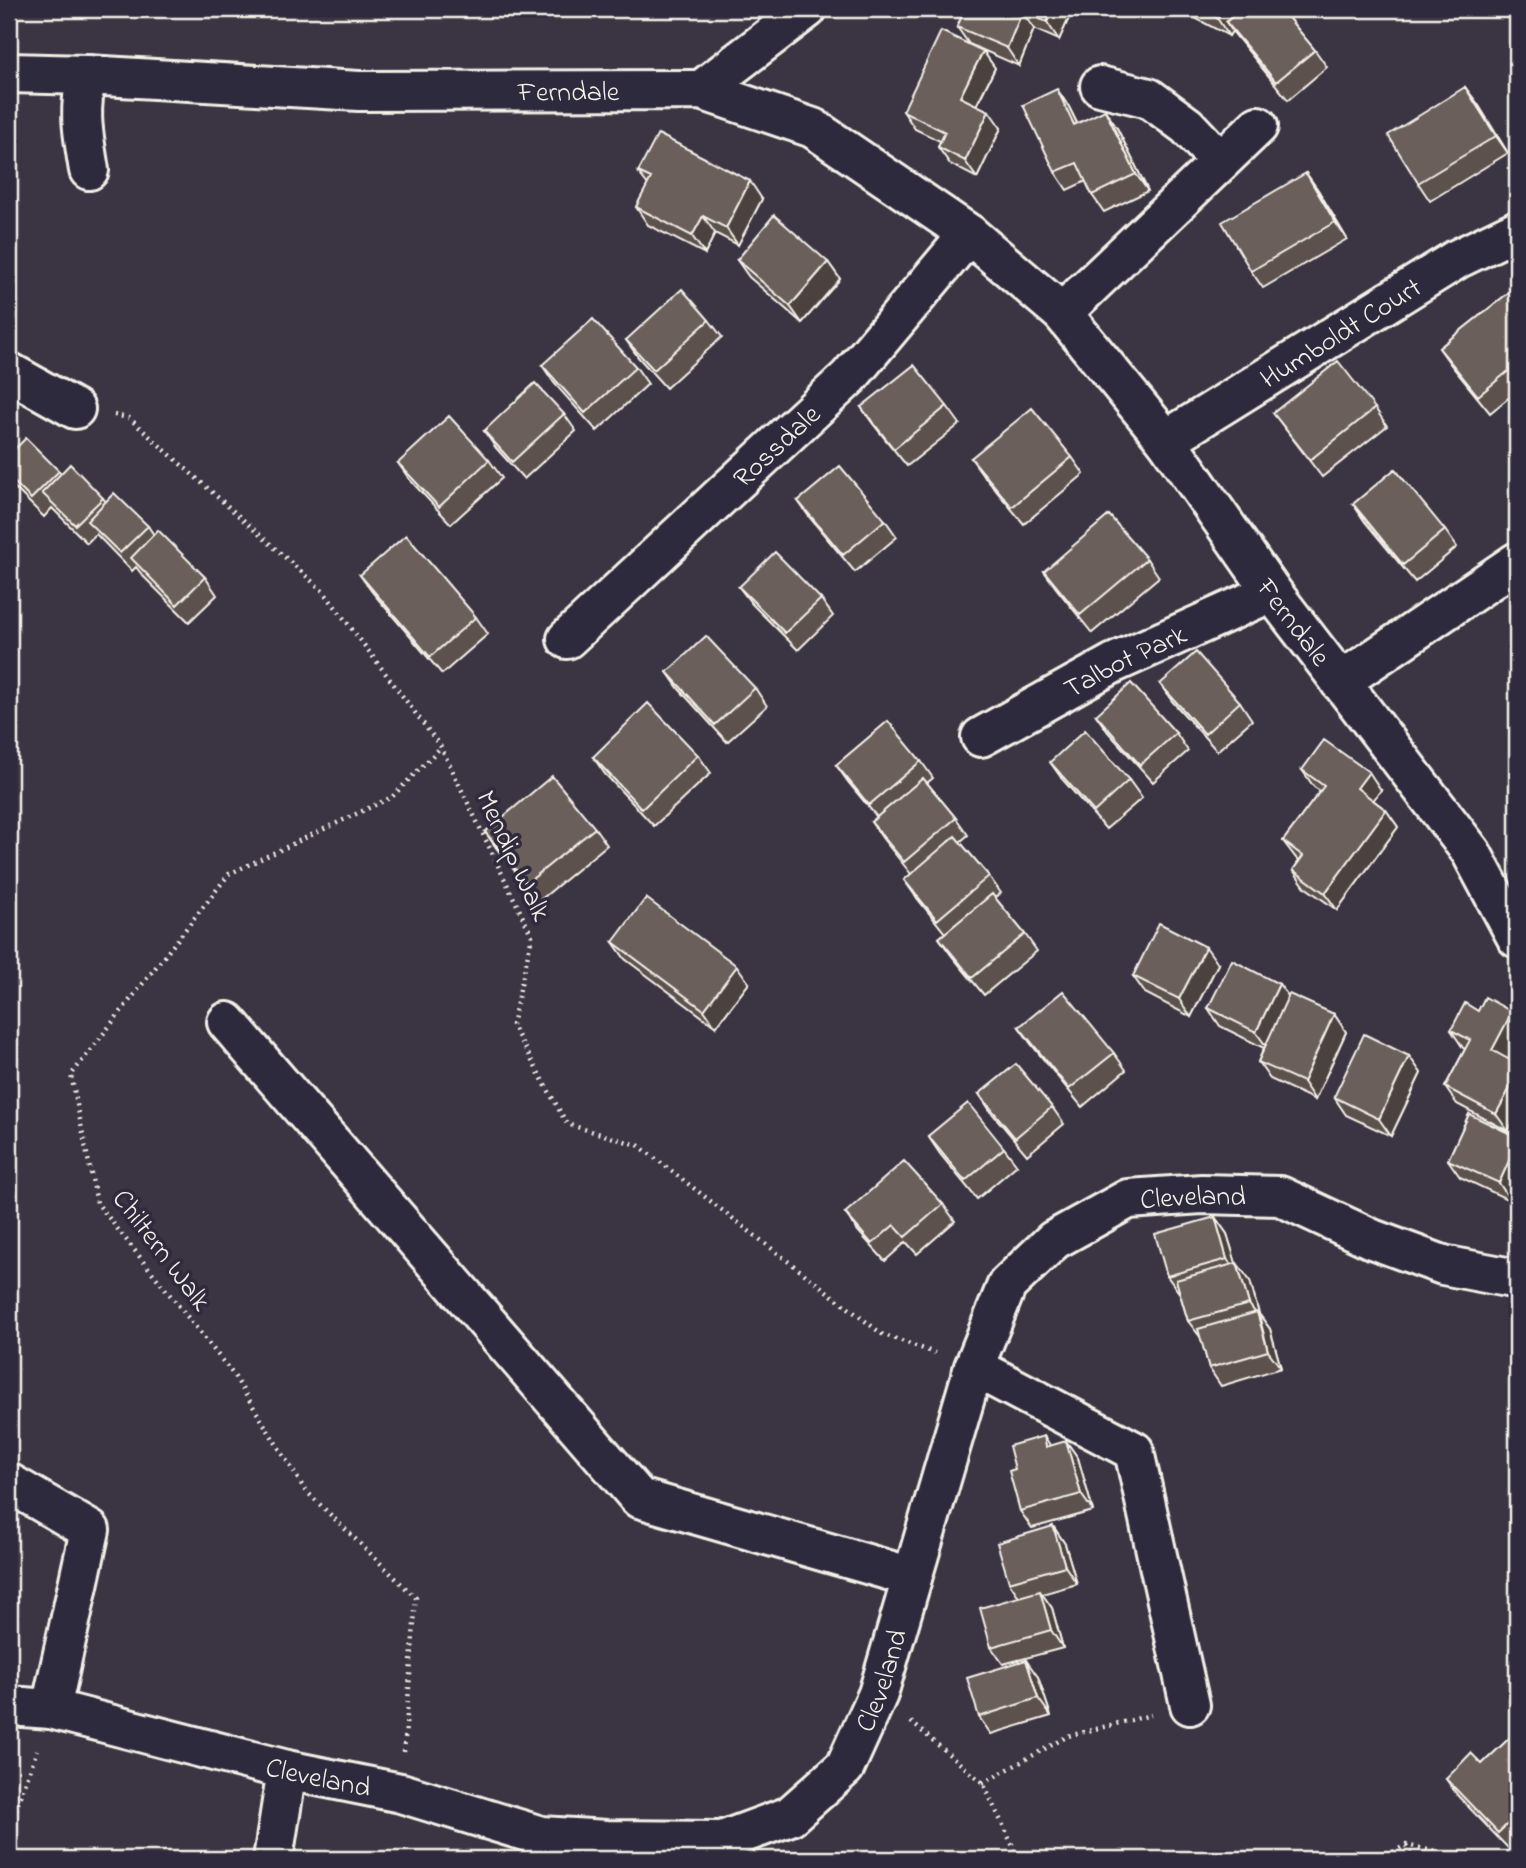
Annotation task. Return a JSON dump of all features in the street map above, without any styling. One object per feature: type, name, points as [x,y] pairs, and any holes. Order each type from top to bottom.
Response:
[{"type":"street","points":[[701,90],[807,9]]},
{"type":"street","name":"Ferndale","points":[[9,73],[359,91],[701,90],[813,128],[969,234],[1062,313],[1167,440],[1272,592],[1471,852],[1517,938]]},
{"type":"street","points":[[87,75],[80,101],[89,170]]},
{"type":"street","points":[[1100,86],[1149,98],[1187,126],[1220,161]]},
{"type":"street","points":[[1062,313],[1258,127]]},
{"type":"street","name":"Humboldt Court","points":[[1167,440],[1457,259],[1517,230]]},
{"type":"street","name":"Rossdale","points":[[567,639],[849,377],[969,234]]},
{"type":"street","points":[[9,372],[75,409]]},
{"type":"street","points":[[1340,682],[1517,562]]},
{"type":"street","name":"Talbot Park","points":[[981,737],[1114,663],[1272,592]]},
{"type":"street","points":[[227,1021],[639,1498],[912,1577]]},
{"type":"street","name":"Cleveland","points":[[9,1706],[51,1709],[287,1770],[401,1793],[541,1836],[726,1850],[790,1816],[845,1768],[878,1694],[974,1367],[1007,1285],[1054,1240],[1128,1199],[1202,1194],[1280,1196],[1372,1239],[1443,1265],[1517,1279]]},
{"type":"street","points":[[974,1367],[1134,1451],[1189,1705]]},
{"type":"street","points":[[9,1483],[90,1530],[51,1709]]},
{"type":"street","points":[[273,1859],[287,1770]]},
{"type":"path","name":"Mendip Walk","points":[[75,409],[129,418],[324,592],[441,747],[532,936],[512,1025],[567,1124],[638,1145],[882,1334],[974,1367]]},
{"type":"path","name":"Chiltern Walk","points":[[401,1793],[416,1598],[305,1490],[233,1374],[97,1203],[71,1075],[229,874],[392,797],[441,747]]},
{"type":"path","points":[[878,1694],[983,1783],[1019,1859]]},
{"type":"path","points":[[983,1783],[1068,1736],[1189,1705]]},
{"type":"path","points":[[9,1830],[51,1709]]},
{"type":"path","points":[[1381,1859],[1406,1845],[1467,1859]]},
{"type":"path","points":[[1406,1845],[1414,1859]]},
{"type":"building","points":[[965,9],[1053,9],[1047,22],[1022,12],[1007,48],[957,27]]},
{"type":"building","points":[[1199,9],[1222,9],[1217,18]]},
{"type":"building","points":[[1241,9],[1281,9],[1315,50],[1276,82],[1226,22]]},
{"type":"building","points":[[941,31],[983,51],[960,97],[989,111],[965,161],[938,147],[945,132],[903,111]]},
{"type":"building","points":[[1465,87],[1496,136],[1418,183],[1388,135]]},
{"type":"building","points":[[1057,89],[1074,125],[1105,110],[1136,174],[1092,195],[1077,163],[1055,172],[1023,105]]},
{"type":"building","points":[[658,134],[750,181],[726,228],[703,216],[692,236],[636,207],[651,178],[638,172]]},
{"type":"building","points":[[1306,173],[1335,222],[1251,271],[1222,222]]},
{"type":"building","points":[[774,215],[828,262],[790,306],[737,260]]},
{"type":"building","points":[[1517,286],[1517,364],[1478,396],[1439,348]]},
{"type":"building","points":[[682,289],[709,320],[654,370],[626,340]]},
{"type":"building","points":[[593,319],[636,367],[585,413],[542,365]]},
{"type":"building","points":[[1338,361],[1375,408],[1310,460],[1273,413]]},
{"type":"building","points":[[914,365],[947,406],[894,449],[861,407]]},
{"type":"building","points":[[535,383],[564,414],[512,462],[484,431]]},
{"type":"building","points":[[1032,408],[1072,457],[1012,507],[971,458]]},
{"type":"building","points":[[449,416],[489,460],[439,507],[398,463]]},
{"type":"building","points":[[26,438],[59,471],[31,499],[9,477],[9,455]]},
{"type":"building","points":[[9,439],[15,445],[9,451]]},
{"type":"building","points":[[70,464],[103,498],[75,525],[42,493]]},
{"type":"building","points":[[840,466],[885,520],[843,555],[798,501]]},
{"type":"building","points":[[1395,469],[1445,530],[1403,565],[1353,504]]},
{"type":"building","points":[[114,493],[148,526],[120,553],[87,521]]},
{"type":"building","points":[[1109,515],[1147,559],[1080,615],[1044,571]]},
{"type":"building","points":[[158,530],[205,577],[177,605],[131,558]]},
{"type":"building","points":[[406,535],[476,617],[430,657],[360,575]]},
{"type":"building","points":[[775,552],[821,599],[785,633],[739,587]]},
{"type":"building","points":[[706,636],[755,688],[715,725],[667,672]]},
{"type":"building","points":[[1196,652],[1240,702],[1205,734],[1160,684]]},
{"type":"building","points":[[1131,683],[1176,733],[1140,765],[1096,715]]},
{"type":"building","points":[[648,703],[698,755],[642,809],[593,757]]},
{"type":"building","points":[[888,721],[921,761],[869,805],[836,765]]},
{"type":"building","points":[[1085,730],[1129,780],[1094,812],[1050,762]]},
{"type":"building","points":[[1324,740],[1369,772],[1357,788],[1386,810],[1325,893],[1293,870],[1303,856],[1283,841],[1324,786],[1302,770]]},
{"type":"building","points":[[552,776],[595,828],[527,883],[485,832]]},
{"type":"building","points":[[923,778],[956,818],[904,862],[871,822]]},
{"type":"building","points":[[955,836],[989,876],[937,920],[904,880]]},
{"type":"building","points":[[992,894],[1025,934],[972,978],[939,938]]},
{"type":"building","points":[[646,898],[737,966],[704,1010],[613,942]]},
{"type":"building","points":[[1159,923],[1206,947],[1179,999],[1133,976]]},
{"type":"building","points":[[1232,960],[1279,984],[1256,1032],[1208,1008]]},
{"type":"building","points":[[1063,991],[1114,1053],[1069,1089],[1019,1027]]},
{"type":"building","points":[[1289,994],[1334,1014],[1303,1082],[1258,1062]]},
{"type":"building","points":[[1485,997],[1512,1012],[1492,1050],[1517,1064],[1517,1075],[1496,1114],[1445,1087],[1470,1040],[1451,1030],[1465,1003],[1478,1011]]},
{"type":"building","points":[[1364,1034],[1409,1056],[1379,1119],[1334,1097]]},
{"type":"building","points":[[1016,1064],[1052,1107],[1015,1138],[979,1094]]},
{"type":"building","points":[[968,1103],[1004,1148],[965,1181],[928,1136]]},
{"type":"building","points":[[1469,1114],[1517,1137],[1517,1143],[1499,1183],[1448,1160]]},
{"type":"building","points":[[904,1161],[943,1204],[905,1237],[894,1225],[872,1244],[845,1213]]},
{"type":"building","points":[[1215,1217],[1227,1259],[1167,1276],[1155,1234]]},
{"type":"building","points":[[1237,1263],[1249,1304],[1188,1321],[1176,1280]]},
{"type":"building","points":[[1257,1312],[1268,1351],[1209,1368],[1198,1329]]},
{"type":"building","points":[[1044,1436],[1046,1447],[1066,1441],[1081,1494],[1020,1511],[1009,1471],[1015,1469],[1009,1446]]},
{"type":"building","points":[[1053,1526],[1065,1566],[1009,1582],[997,1543]]},
{"type":"building","points":[[1040,1591],[1051,1630],[991,1647],[980,1608]]},
{"type":"building","points":[[1026,1660],[1038,1698],[979,1717],[967,1678]]},
{"type":"building","points":[[1517,1731],[1517,1815],[1498,1833],[1446,1779],[1471,1753],[1482,1764]]}]
